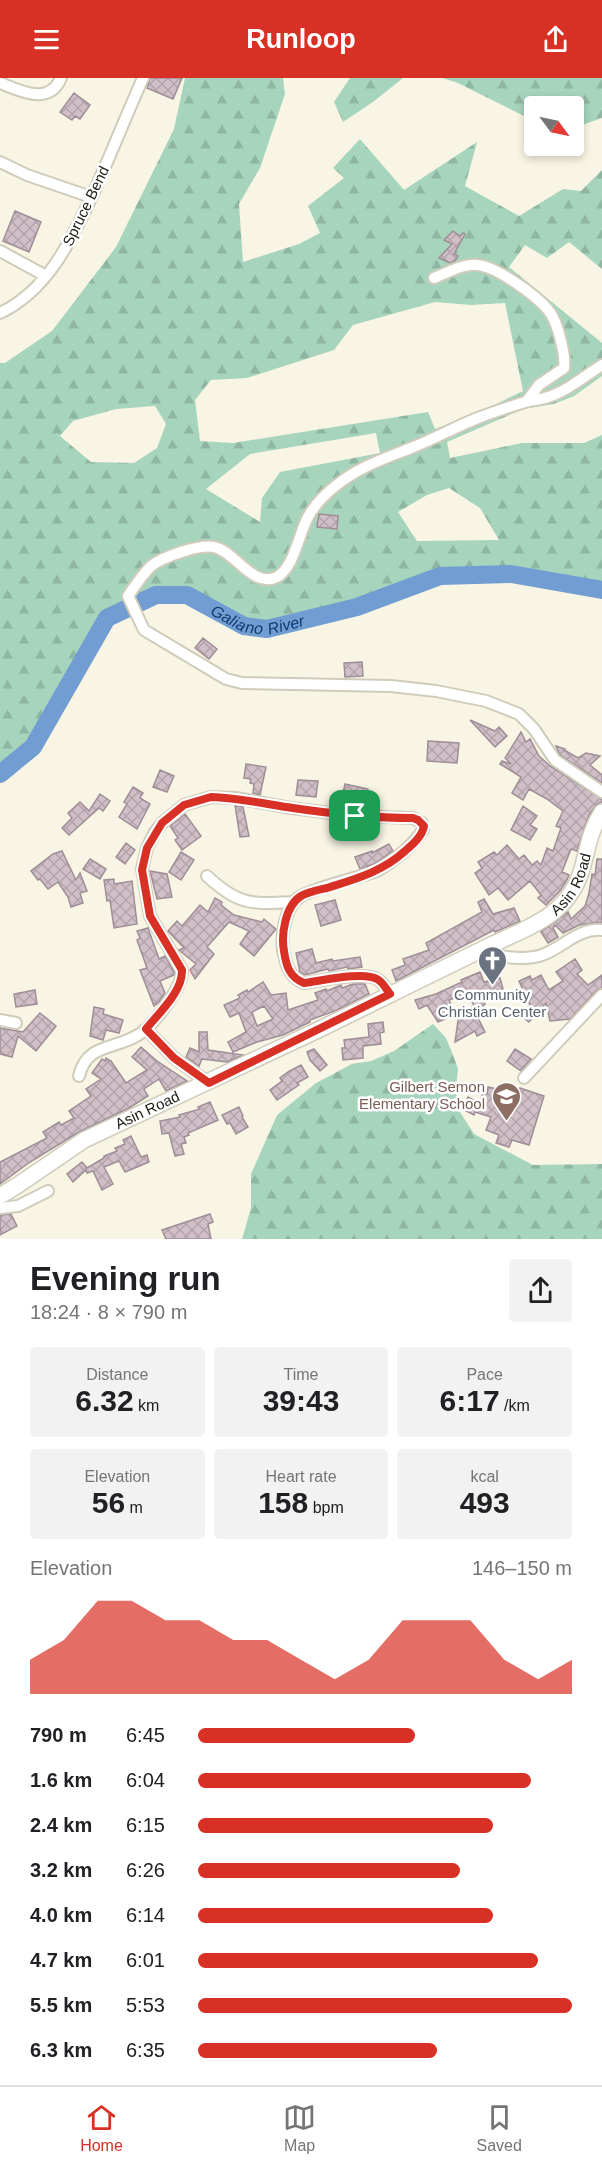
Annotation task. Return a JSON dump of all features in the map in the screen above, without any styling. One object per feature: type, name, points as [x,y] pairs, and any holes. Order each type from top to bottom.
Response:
[{"type":"main road","name":"Asin Road","points":[[0,1196],[84,1140],[209,1083],[535,925],[565,903],[576,886],[592,829],[602,812]]},
{"type":"street","points":[[0,83],[27,93],[41,94],[57,87],[61,78]]},
{"type":"street","name":"Spruce Bend","points":[[0,313],[29,293],[46,276],[71,241],[143,78]]},
{"type":"street","points":[[0,162],[91,197]]},
{"type":"street","points":[[0,251],[46,276]]},
{"type":"street","points":[[434,278],[461,267],[477,264],[493,269],[542,304],[552,315],[558,333],[564,368],[539,386],[527,401]]},
{"type":"street","points":[[602,365],[548,398],[527,401],[478,418],[378,460],[343,479],[321,498],[308,516],[285,571],[276,578],[262,578],[222,550],[206,547],[182,552],[155,563],[128,596],[144,630],[226,679],[242,683],[391,686],[436,691],[509,708],[528,721],[555,760],[602,792]]},
{"type":"street","points":[[79,1076],[82,1065],[89,1056],[130,1039],[146,1029],[169,1000],[182,977],[182,970],[150,916],[142,870],[147,848],[155,832],[184,805],[211,797],[236,798],[355,816],[413,818],[422,823],[423,830],[419,837],[388,865],[377,871],[306,894],[294,902],[288,913],[282,940],[287,968],[291,975],[304,983],[372,977],[382,982],[390,994]]},
{"type":"street","points":[[207,876],[221,890],[250,903],[294,902]]},
{"type":"street","points":[[476,952],[530,958],[543,955],[586,932],[602,930]]},
{"type":"street","points":[[524,1078],[602,995]]},
{"type":"street","points":[[0,1020],[15,1023]]},
{"type":"street","points":[[146,1029],[178,1063],[209,1083]]},
{"type":"street","points":[[0,1208],[18,1206],[48,1191]]},
{"type":"green space","points":[[185,78],[283,78],[285,94],[260,168],[239,204],[243,262],[299,244],[320,233],[308,206],[344,178],[333,168],[360,139],[404,190],[477,142],[465,186],[519,216],[563,189],[581,191],[602,170],[602,269],[569,242],[547,258],[525,245],[509,267],[602,343],[602,376],[574,396],[554,404],[523,409],[447,442],[450,458],[522,443],[584,443],[602,435],[602,590],[511,574],[440,576],[357,607],[267,629],[244,626],[187,595],[156,595],[107,618],[33,747],[0,774],[0,363],[5,363],[52,331],[116,247],[174,129]],"holes":[[[435,302],[471,305],[505,303],[523,391],[482,411],[435,429],[428,412],[233,443],[200,441],[195,400],[211,380],[247,378],[334,350],[353,325]],[[155,406],[166,424],[157,448],[134,463],[91,462],[60,436],[73,421],[116,409]],[[376,433],[380,453],[280,472],[262,498],[260,522],[206,489],[250,454]],[[449,488],[480,508],[499,540],[417,541],[398,512],[427,495]]]},
{"type":"green space","points":[[350,78],[403,78],[343,122],[334,102]]},
{"type":"green space","points":[[442,78],[602,78],[602,118],[584,124],[584,96],[524,96],[524,116],[458,83]]},
{"type":"green space","points":[[433,1024],[446,1038],[453,1055],[458,1069],[456,1089],[458,1109],[474,1134],[533,1165],[602,1164],[602,1239],[242,1239],[251,1208],[251,1174],[277,1115],[316,1083],[352,1064],[371,1061],[394,1051]]},
{"type":"building","points":[[150,78],[182,78],[173,99],[147,88]]},
{"type":"building","points":[[74,93],[90,105],[80,119],[75,116],[72,120],[60,112]]},
{"type":"building","points":[[15,211],[41,222],[29,252],[3,241]]},
{"type":"building","points":[[453,231],[460,236],[465,234],[454,254],[458,256],[450,263],[439,258],[452,244],[444,240]]},
{"type":"building","points":[[319,514],[338,516],[337,529],[317,527]]},
{"type":"building","points":[[203,638],[217,649],[209,659],[195,648]]},
{"type":"building","points":[[362,662],[363,676],[345,677],[344,663]]},
{"type":"building","points":[[470,720],[495,731],[499,727],[507,736],[495,747]]},
{"type":"building","points":[[521,732],[526,742],[530,739],[539,756],[550,766],[602,799],[602,802],[597,804],[589,815],[577,851],[571,849],[562,872],[569,875],[567,880],[546,905],[538,898],[541,895],[530,881],[508,900],[498,888],[489,895],[475,873],[482,868],[478,862],[494,852],[497,855],[507,845],[519,859],[524,855],[532,865],[537,861],[541,865],[547,848],[553,851],[561,828],[556,826],[563,811],[547,799],[529,789],[523,800],[512,793],[521,777],[500,764],[502,761],[511,764],[505,758]]},
{"type":"building","points":[[428,741],[459,743],[457,763],[427,761]]},
{"type":"building","points":[[556,746],[578,758],[586,753],[600,756],[590,765],[602,775],[602,783],[560,755]]},
{"type":"building","points":[[246,764],[266,767],[260,795],[253,793],[254,784],[250,783],[251,779],[244,778]]},
{"type":"building","points":[[160,770],[174,776],[167,792],[153,787]]},
{"type":"building","points":[[298,780],[318,781],[316,797],[296,795]]},
{"type":"building","points":[[345,784],[368,789],[364,806],[341,801]]},
{"type":"building","points":[[133,787],[143,793],[140,798],[150,804],[137,829],[119,817],[127,804],[124,802]]},
{"type":"building","points":[[100,794],[110,801],[103,811],[99,808],[69,835],[62,828],[72,818],[68,813],[80,802],[89,811]]},
{"type":"building","points":[[235,805],[243,807],[249,836],[240,837]]},
{"type":"building","points":[[523,806],[537,816],[530,825],[537,829],[530,840],[511,830]]},
{"type":"building","points":[[185,814],[201,836],[182,850],[170,826]]},
{"type":"building","points":[[126,843],[135,850],[125,864],[116,857]]},
{"type":"building","points":[[389,844],[393,851],[374,864],[360,869],[355,857],[372,851],[372,853]]},
{"type":"building","points":[[62,851],[76,880],[80,873],[87,891],[80,893],[83,903],[71,907],[68,897],[58,882],[48,889],[31,871],[53,854]]},
{"type":"building","points":[[181,852],[194,860],[181,880],[169,872]]},
{"type":"building","points":[[90,859],[106,869],[100,879],[83,869]]},
{"type":"building","points":[[597,859],[602,859],[602,922],[579,925],[563,933],[555,925],[553,928],[558,937],[548,943],[541,932],[568,912],[571,919],[585,906],[592,874],[595,875]]},
{"type":"building","points":[[150,871],[167,874],[172,897],[157,899]]},
{"type":"building","points":[[114,879],[114,884],[132,881],[137,924],[114,928],[104,880]]},
{"type":"building","points":[[215,898],[234,915],[262,922],[264,919],[276,929],[254,956],[240,944],[249,931],[229,922],[207,947],[214,954],[195,979],[190,970],[196,964],[179,950],[184,948],[168,931],[177,921],[182,926],[200,905],[208,912]]},
{"type":"building","points":[[484,899],[493,914],[514,908],[520,921],[495,932],[494,930],[396,981],[392,970],[405,965],[403,959],[429,950],[426,943],[482,912],[478,902]]},
{"type":"building","points":[[335,900],[341,920],[321,926],[315,905]]},
{"type":"building","points":[[148,928],[159,959],[165,956],[174,972],[174,975],[160,981],[165,993],[154,1006],[140,970],[147,968],[137,940],[140,938],[137,931]]},
{"type":"building","points":[[312,949],[316,963],[332,959],[333,961],[360,957],[362,967],[348,969],[347,967],[329,971],[328,969],[305,975],[300,972],[296,953]]},
{"type":"building","points":[[575,959],[582,970],[577,974],[588,985],[602,975],[602,988],[597,990],[570,1019],[550,1021],[546,1003],[529,1022],[521,1016],[530,1005],[519,981],[530,976],[532,980],[541,975],[549,990],[563,981],[556,972]]},
{"type":"building","points":[[480,972],[484,982],[500,978],[503,989],[482,994],[487,1014],[478,1018],[485,1032],[477,1036],[475,1031],[455,1042],[459,1014],[474,1006],[468,993],[449,1000],[456,1014],[438,1022],[427,1005],[419,1009],[415,1000],[436,994]]},
{"type":"building","points":[[263,982],[271,995],[286,993],[288,1010],[318,1000],[315,993],[341,985],[342,988],[353,984],[365,984],[369,994],[310,1020],[283,1035],[233,1052],[228,1042],[246,1032],[239,1013],[230,1017],[224,1005],[240,998],[238,995],[247,990],[248,992]],"holes":[[[264,1006],[273,1019],[257,1026],[252,1012]]]},
{"type":"building","points":[[35,990],[37,1004],[16,1007],[14,994]]},
{"type":"building","points":[[94,1007],[104,1009],[103,1014],[123,1020],[119,1033],[106,1030],[103,1040],[90,1036]]},
{"type":"building","points":[[40,1013],[56,1026],[36,1051],[18,1036],[12,1057],[0,1054],[0,1028],[23,1032]]},
{"type":"building","points":[[383,1022],[384,1032],[380,1033],[381,1044],[363,1046],[363,1058],[343,1060],[344,1040],[369,1037],[368,1024]]},
{"type":"building","points":[[199,1032],[207,1032],[208,1050],[243,1055],[227,1062],[202,1059],[199,1066],[186,1057],[190,1048],[199,1052]]},
{"type":"building","points":[[141,1047],[187,1081],[166,1091],[159,1079],[144,1089],[148,1096],[129,1108],[79,1132],[30,1162],[0,1184],[0,1162],[47,1138],[43,1132],[59,1122],[61,1125],[74,1118],[69,1111],[91,1096],[86,1089],[101,1079],[92,1073],[102,1059],[105,1061],[106,1058],[111,1061],[126,1083],[147,1070],[132,1057]]},
{"type":"building","points":[[314,1049],[327,1065],[320,1071],[310,1060],[307,1052]]},
{"type":"building","points":[[515,1049],[531,1059],[521,1071],[507,1061]]},
{"type":"building","points":[[301,1065],[308,1077],[277,1100],[270,1090],[282,1081],[280,1078]]},
{"type":"building","points":[[498,1086],[518,1095],[520,1088],[544,1096],[529,1145],[512,1140],[509,1147],[496,1143],[499,1135],[486,1130],[491,1117],[475,1112],[474,1115],[462,1109],[468,1097],[479,1103],[483,1093],[487,1094],[488,1087],[497,1089]]},
{"type":"building","points":[[210,1102],[218,1120],[188,1133],[189,1135],[184,1137],[186,1143],[181,1144],[184,1154],[175,1156],[169,1133],[162,1134],[160,1121],[180,1117],[179,1115],[200,1109],[198,1107]]},
{"type":"building","points":[[239,1107],[248,1127],[236,1134],[222,1115]]},
{"type":"building","points":[[131,1136],[141,1157],[147,1155],[149,1162],[125,1172],[119,1161],[104,1167],[113,1184],[102,1190],[93,1171],[87,1173],[86,1170],[73,1182],[67,1174],[82,1162],[87,1168],[104,1156],[117,1151],[115,1148],[125,1144],[123,1140]]},
{"type":"building","points":[[11,1214],[17,1226],[0,1235],[0,1215]]},
{"type":"building","points":[[210,1214],[213,1222],[208,1224],[211,1239],[166,1239],[162,1230]]},
{"type":"waterway","name":"Galiano River","points":[[0,774],[33,747],[107,618],[156,595],[187,595],[244,626],[267,629],[357,607],[440,576],[511,574],[602,590]]},
{"type":"place","name":"Community Christian Center","points":[[492,986]]},
{"type":"place","name":"Gilbert Semon Elementary School","points":[[506,1122]]},
{"type":"route","points":[[211,797],[236,798],[355,816],[413,818],[424,826],[412,845],[377,871],[299,897],[288,913],[282,940],[284,954],[287,968],[298,981],[304,983],[367,976],[382,982],[390,994],[209,1083],[165,1051],[146,1029],[169,1000],[182,977],[182,970],[150,916],[145,891],[142,870],[147,848],[155,832],[162,823],[184,805],[211,797]]}]
